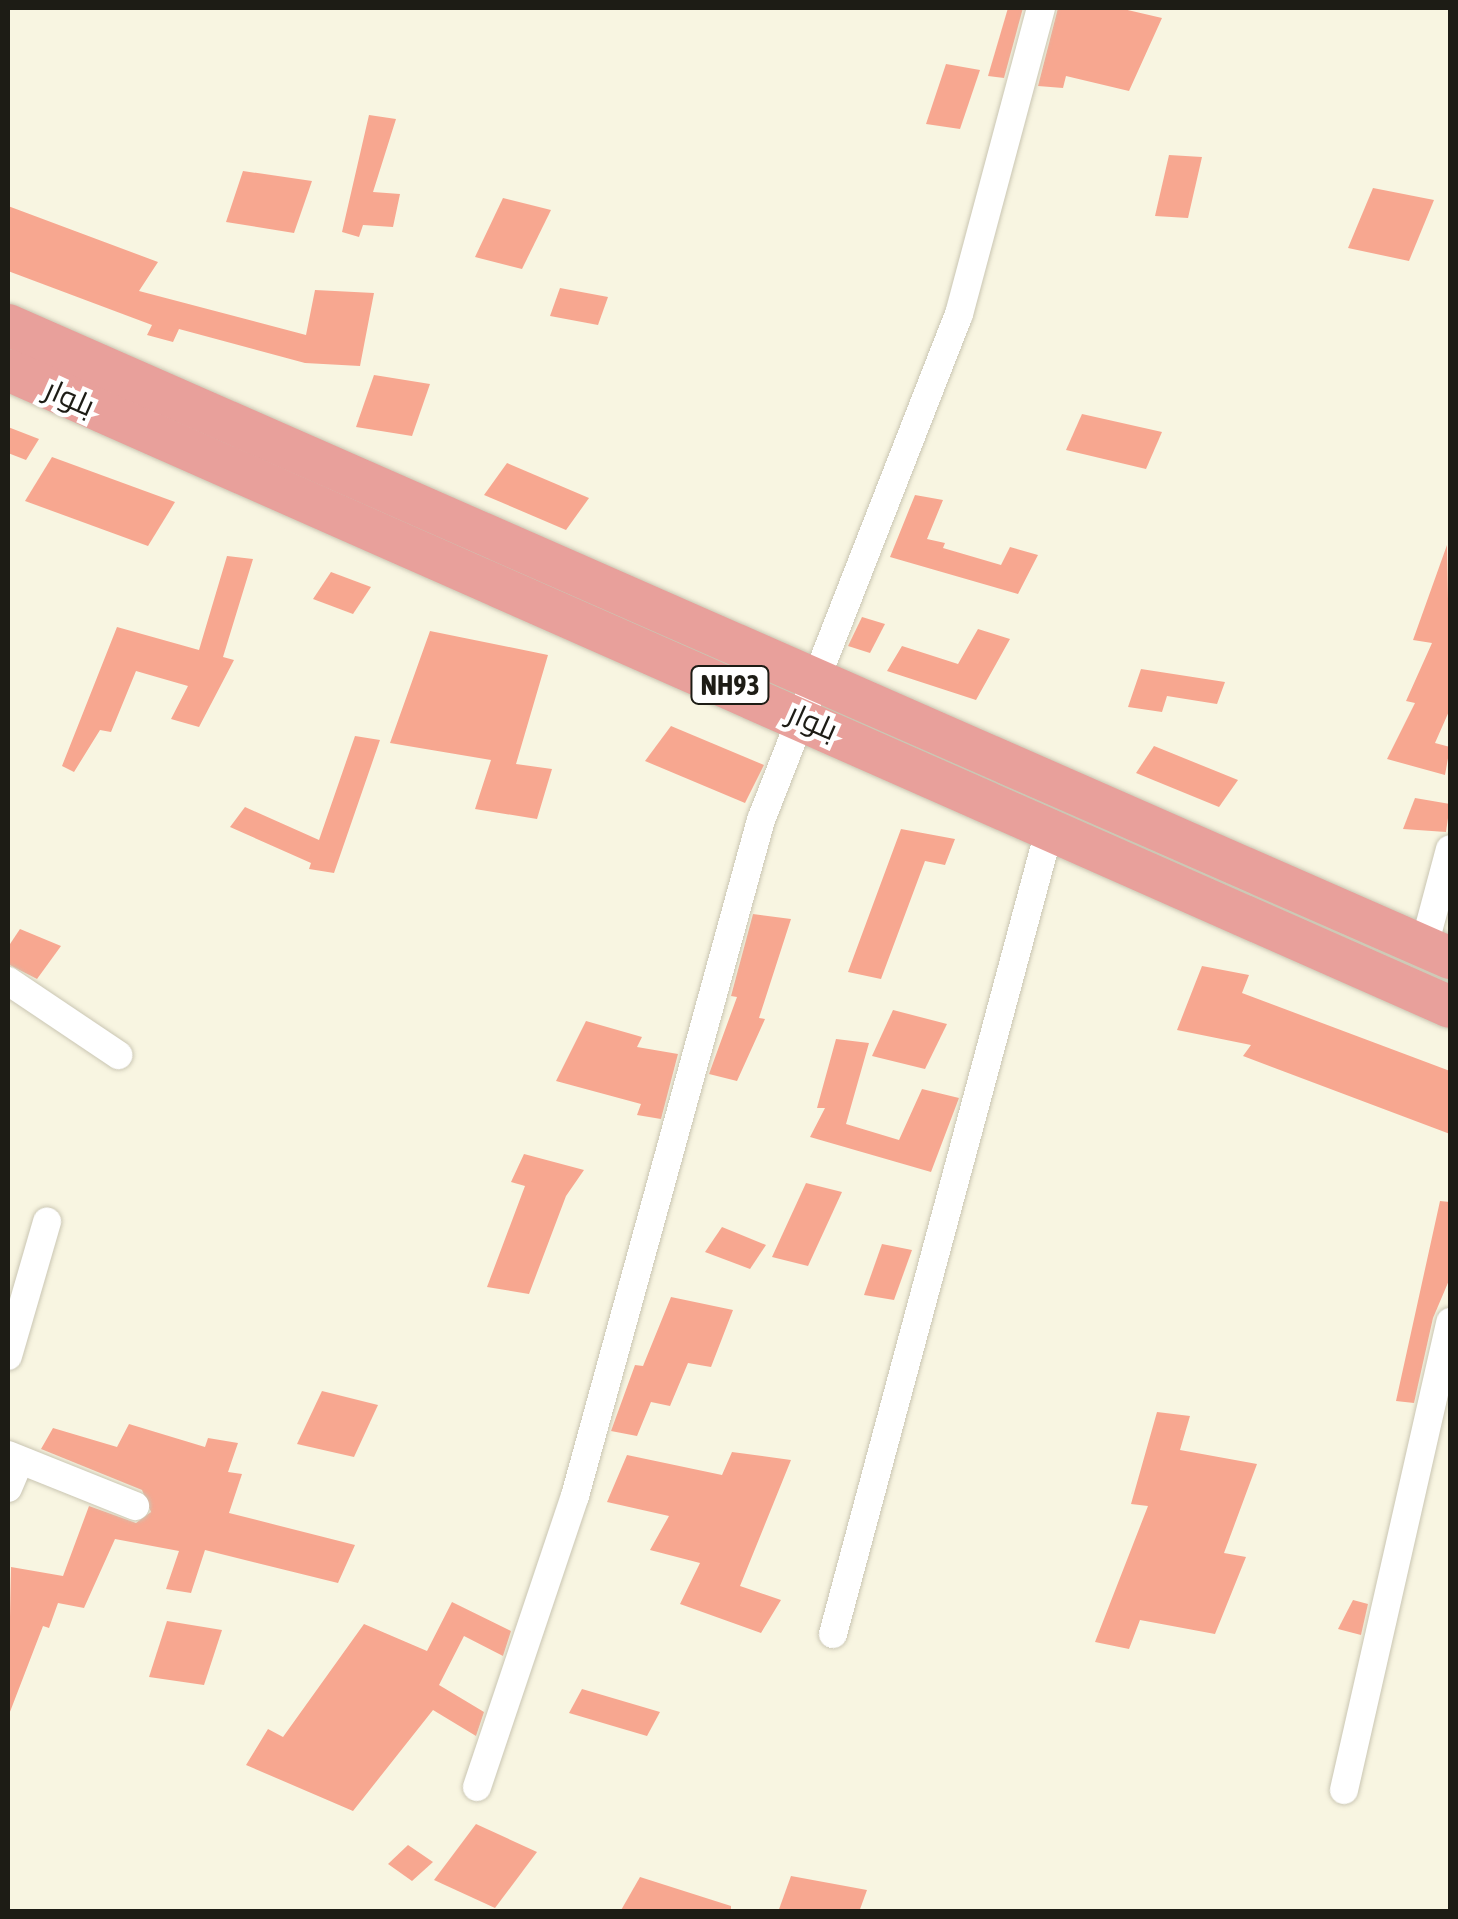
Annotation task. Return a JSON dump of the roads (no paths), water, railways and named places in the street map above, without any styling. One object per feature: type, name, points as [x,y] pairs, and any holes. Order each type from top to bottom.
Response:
[{"type":"main road","name":"بلوار","points":[[8,325],[99,390]]},
{"type":"main road","name":"بلوار","points":[[8,370],[99,390],[808,696],[1437,952]]},
{"type":"main road","name":"بلوار","points":[[808,696],[1050,827],[1450,1007]]},
{"type":"street","points":[[477,1788],[575,1496],[761,820],[958,314],[1041,8]]},
{"type":"street","points":[[833,1634],[1050,827]]},
{"type":"street","points":[[1437,952],[1450,849]]},
{"type":"street","points":[[8,981],[118,1055]]},
{"type":"street","points":[[8,1356],[47,1222]]},
{"type":"street","points":[[1344,1790],[1450,1322]]},
{"type":"street","points":[[8,1488],[13,1458],[135,1506]]}]
